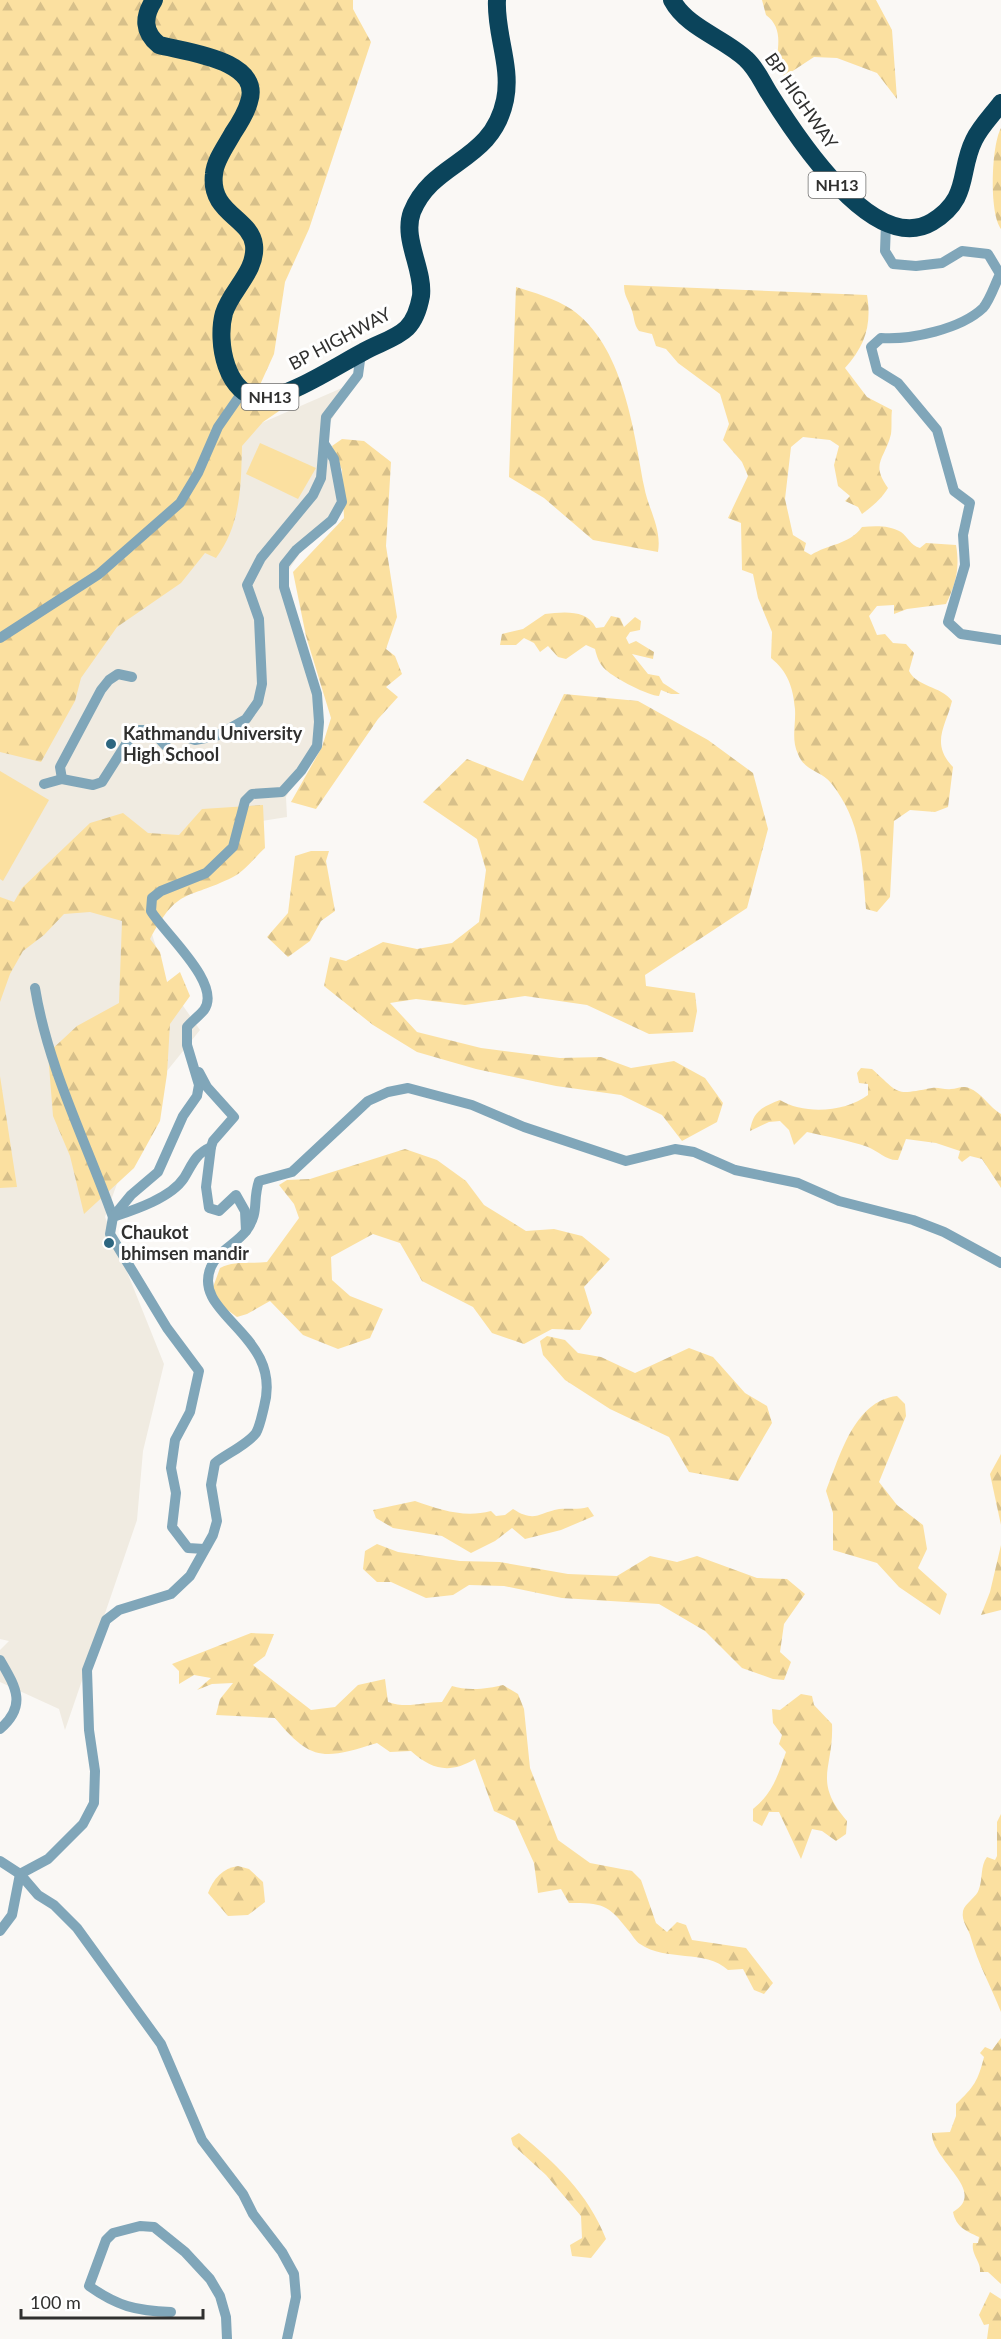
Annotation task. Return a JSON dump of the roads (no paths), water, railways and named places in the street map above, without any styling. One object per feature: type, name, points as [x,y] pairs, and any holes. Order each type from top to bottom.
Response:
[{"type":"highway","name":"NH13","points":[[154,0],[147,11],[146,22],[151,38],[159,45],[228,62],[242,73],[251,87],[250,101],[217,161],[214,173],[217,199],[252,237],[254,246],[243,281],[225,310],[222,325],[227,366],[232,379],[243,391]]},
{"type":"highway","name":"BP HIGHWAY","points":[[243,391],[262,398],[278,395],[342,365],[406,330],[415,318],[421,296],[417,262],[410,232],[411,216],[430,183],[488,139],[505,102],[507,82],[497,0]]},
{"type":"highway","name":"BP HIGHWAY","points":[[672,0],[686,18],[715,35],[747,59],[827,175],[874,218],[886,223],[909,228],[920,226],[931,223],[951,207],[964,184],[974,139],[1001,103]]},
{"type":"street","points":[[886,223],[885,251],[893,264],[916,266],[942,263],[962,251],[988,254],[1000,274],[984,307],[953,326],[896,339],[881,338],[871,347],[877,370],[898,383],[937,430],[954,491],[970,503],[963,535],[965,565],[948,622],[961,634],[1001,640]]},
{"type":"street","points":[[176,734],[195,740],[216,736],[246,719],[258,702],[261,684],[259,619],[247,585],[261,558],[313,495],[321,478],[326,417],[358,375],[361,353]]},
{"type":"street","points":[[0,638],[99,574],[180,503],[198,473],[218,427],[243,391]]},
{"type":"street","points":[[204,1549],[188,1548],[172,1527],[176,1493],[171,1468],[175,1440],[190,1412],[199,1371],[167,1328],[110,1234],[113,1217],[130,1195],[158,1172],[183,1116],[197,1096],[199,1085],[190,1055],[187,1027],[204,1010],[207,1003],[206,992],[192,959],[157,921],[150,904],[152,898],[160,891],[206,873],[233,848],[245,801],[252,794],[282,792],[301,771],[317,746],[319,722],[317,694],[284,587],[284,565],[296,550],[332,520],[342,502],[334,459],[325,445]]},
{"type":"street","points":[[62,779],[60,767],[101,690],[118,674],[132,677]]},
{"type":"street","points":[[44,784],[62,779],[93,785],[102,782],[135,730],[151,730],[166,746]]},
{"type":"street","points":[[35,988],[40,1020],[67,1099],[113,1217]]},
{"type":"street","points":[[190,1055],[207,1087],[234,1117],[213,1141],[211,1147],[206,1187],[210,1208],[219,1211],[236,1195],[245,1211],[246,1231]]},
{"type":"street","points":[[20,1874],[48,1859],[83,1824],[94,1803],[95,1771],[89,1730],[87,1670],[106,1620],[119,1610],[171,1594],[190,1576],[213,1535],[217,1521],[211,1485],[215,1463],[255,1434],[267,1397],[266,1371],[256,1347],[224,1315],[207,1288],[210,1268],[217,1256],[237,1243],[256,1218],[255,1193],[259,1181],[292,1172],[368,1101],[388,1092],[408,1088],[472,1105],[524,1127],[626,1161],[675,1149],[694,1152],[735,1170],[798,1183],[839,1201],[913,1220],[944,1232],[1001,1263]]},
{"type":"street","points":[[113,1217],[148,1204],[168,1191],[183,1179],[188,1167],[203,1151],[211,1147]]},
{"type":"street","points":[[0,1660],[12,1678],[17,1693],[10,1721],[0,1729]]},
{"type":"street","points":[[0,1861],[20,1874],[38,1895],[54,1905],[77,1928],[161,2044],[202,2140],[243,2194],[253,2214],[286,2259],[294,2274],[296,2297],[287,2339]]},
{"type":"street","points":[[0,1930],[12,1915],[20,1874]]},
{"type":"street","points":[[171,2312],[140,2311],[109,2300],[89,2286],[106,2240],[113,2233],[140,2226],[154,2227],[184,2252],[210,2278],[220,2296],[226,2317],[227,2339]]},
{"type":"place","name":"Kathmandu University High School","points":[[111,744]]},
{"type":"place","name":"Chaukot bhimsen mandir","points":[[109,1243]]}]
